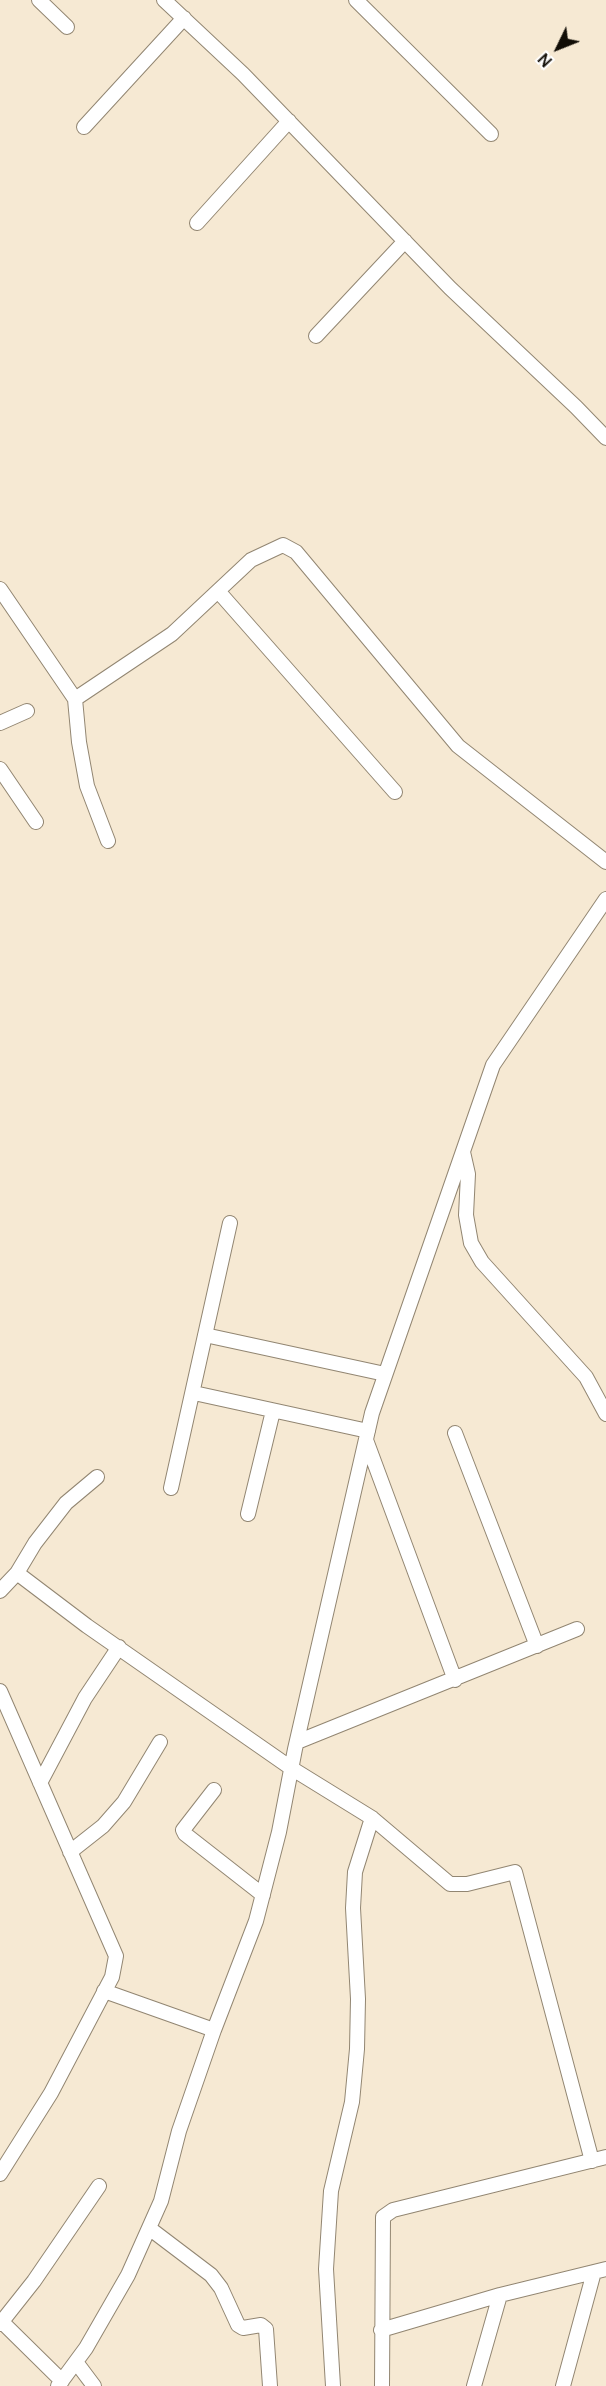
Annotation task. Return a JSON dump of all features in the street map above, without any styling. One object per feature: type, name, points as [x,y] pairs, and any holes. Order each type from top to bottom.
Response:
[{"type":"street","points":[[39,0],[67,27]]},
{"type":"street","points":[[164,0],[289,121],[450,288],[606,438]]},
{"type":"street","points":[[356,0],[491,134]]},
{"type":"street","points":[[84,128],[184,18]]},
{"type":"street","points":[[197,223],[289,121]]},
{"type":"street","points":[[316,336],[405,240]]},
{"type":"street","points":[[75,699],[172,634],[251,560],[283,545],[296,552],[458,746],[606,862]]},
{"type":"street","points":[[0,589],[75,699],[79,742],[87,786],[108,841]]},
{"type":"street","points":[[218,591],[395,792]]},
{"type":"street","points":[[0,723],[27,711]]},
{"type":"street","points":[[0,769],[5,793],[36,822]]},
{"type":"street","points":[[99,2186],[34,2281],[1,2322],[60,2384],[86,2348],[128,2275],[161,2201],[179,2131],[214,2030],[256,1921],[279,1832],[291,1768],[367,1436],[386,1374],[493,1065],[606,899]]},
{"type":"street","points":[[463,1152],[468,1174],[466,1215],[471,1243],[489,1270],[586,1377],[606,1414]]},
{"type":"street","points":[[171,1488],[194,1394],[230,1224]]},
{"type":"street","points":[[205,1335],[386,1374]]},
{"type":"street","points":[[194,1394],[273,1411],[367,1436]]},
{"type":"street","points":[[248,1514],[273,1411]]},
{"type":"street","points":[[455,1433],[537,1646]]},
{"type":"street","points":[[367,1436],[455,1680]]},
{"type":"street","points":[[0,1591],[17,1572],[35,1543],[66,1503],[97,1477]]},
{"type":"street","points":[[17,1572],[87,1626],[291,1768],[372,1818],[450,1884],[467,1884],[515,1872],[599,2159],[389,2212],[382,2221],[382,2386]]},
{"type":"street","points":[[297,1742],[577,1629]]},
{"type":"street","points":[[40,1783],[85,1698],[119,1647]]},
{"type":"street","points":[[0,1691],[116,1956],[112,1977],[51,2093],[0,2174]]},
{"type":"street","points":[[70,1852],[103,1826],[124,1802],[160,1742]]},
{"type":"street","points":[[214,1790],[183,1830],[185,1834],[263,1895]]},
{"type":"street","points":[[333,2386],[326,2269],[331,2191],[352,2102],[357,2049],[358,2000],[353,1908],[356,1872],[372,1818]]},
{"type":"street","points":[[104,1991],[214,2030]]},
{"type":"street","points":[[149,2228],[211,2275],[221,2288],[238,2325],[243,2328],[261,2325],[266,2329],[268,2386]]},
{"type":"street","points":[[381,2330],[500,2295],[600,2271]]},
{"type":"street","points":[[563,2386],[600,2271]]},
{"type":"street","points":[[474,2386],[500,2295]]},
{"type":"street","points":[[76,2362],[94,2386]]}]
